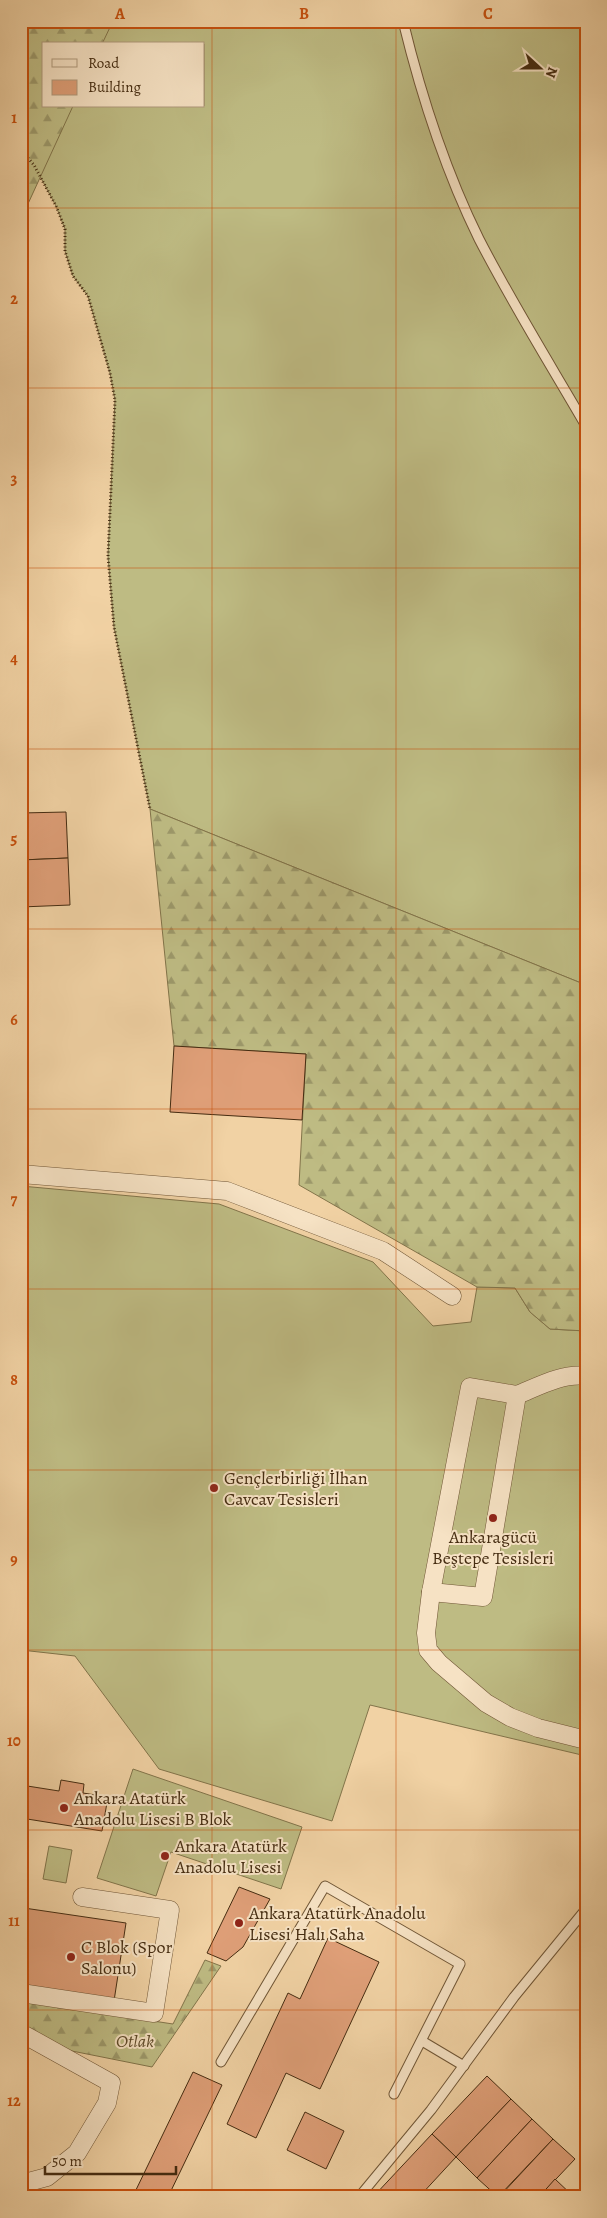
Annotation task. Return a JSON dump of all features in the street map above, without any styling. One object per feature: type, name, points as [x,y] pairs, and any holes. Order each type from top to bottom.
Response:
[{"type":"street","points":[[21,1174],[227,1191],[383,1251],[452,1296]]},
{"type":"street","points":[[586,1376],[576,1375],[549,1381],[517,1395],[470,1387],[426,1633],[428,1650],[439,1663],[486,1702],[510,1717],[538,1728],[586,1740]]},
{"type":"street","points":[[432,1592],[482,1597],[517,1395]]},
{"type":"street","points":[[21,1994],[154,2013],[170,1910],[82,1897]]},
{"type":"street","points":[[21,2033],[111,2083],[107,2104],[77,2153],[47,2178],[21,2184]]},
{"type":"lane","points":[[403,21],[420,88],[479,238],[586,426]]},
{"type":"lane","points":[[221,2062],[326,1886],[460,1964],[394,2094]]},
{"type":"lane","points":[[358,2197],[431,2110],[514,1997],[586,1909]]},
{"type":"lane","points":[[422,2041],[464,2066]]},
{"type":"path","points":[[21,150],[34,165],[56,206],[64,229],[66,251],[74,276],[88,296],[110,373],[115,400],[108,556],[113,618],[150,809]]},
{"type":"green space","points":[[21,21],[113,21],[103,42],[42,42],[42,108],[72,108],[21,219]]},
{"type":"green space","points":[[112,21],[586,21],[586,985],[150,809],[114,627],[108,556],[115,400],[110,373],[88,296],[73,276],[65,251],[65,229],[56,206],[34,165],[65,108],[205,108],[205,42],[101,42]]},
{"type":"green space","points":[[150,809],[586,985],[586,1331],[550,1329],[530,1312],[515,1288],[477,1287],[299,1185],[306,1054],[174,1046]]},
{"type":"green space","name":"Gençlerbirliği İlhan Cavcav Tesisleri","points":[[21,1186],[219,1204],[373,1262],[433,1326],[471,1322],[477,1287],[515,1288],[530,1312],[550,1329],[586,1331],[586,1756],[370,1705],[332,1821],[159,1769],[75,1656],[21,1650]]},
{"type":"green space","points":[[133,1769],[302,1827],[281,1889],[171,1852],[156,1896],[97,1878]]},
{"type":"green space","points":[[49,1846],[72,1850],[66,1883],[43,1879]]},
{"type":"green space","name":"Otlak","points":[[205,1960],[221,1966],[152,2067],[62,2049],[21,2025],[21,2001],[173,2024]]},
{"type":"building","points":[[21,678],[22,786],[21,786]]},
{"type":"building","points":[[66,812],[68,858],[21,860],[21,813]]},
{"type":"building","points":[[68,858],[70,905],[21,907],[21,860]]},
{"type":"building","points":[[174,1046],[306,1054],[302,1120],[170,1112]]},
{"type":"building","name":"Ankara Atatürk Anadolu Lisesi B Blok","points":[[61,1780],[84,1784],[83,1793],[108,1797],[102,1831],[21,1818],[21,1785],[59,1791]]},
{"type":"building","name":"Ankara Atatürk Anadolu Lisesi Halı Saha","points":[[239,1887],[270,1899],[243,1947],[226,1961],[207,1953]]},
{"type":"building","name":"C Blok (Spor Salonu)","points":[[24,1908],[126,1923],[114,2001],[21,1987],[21,1911]]},
{"type":"building","points":[[328,1938],[379,1962],[320,2089],[286,2073],[256,2138],[227,2124],[288,1993],[300,1999]]},
{"type":"building","points":[[193,2072],[222,2085],[168,2197],[140,2197],[134,2194]]},
{"type":"building","points":[[487,2076],[511,2099],[456,2157],[432,2134]]},
{"type":"building","points":[[511,2099],[532,2119],[477,2178],[456,2157]]},
{"type":"building","points":[[305,2112],[344,2131],[326,2169],[287,2150]]},
{"type":"building","points":[[532,2119],[553,2139],[498,2197],[477,2178]]},
{"type":"building","points":[[432,2134],[456,2157],[419,2197],[373,2197]]},
{"type":"building","points":[[553,2139],[575,2159],[539,2197],[499,2197]]},
{"type":"building","points":[[555,2179],[574,2197],[539,2197]]},
{"type":"place","name":"Gençlerbirliği İlhan Cavcav Tesisleri","points":[[214,1488]]},
{"type":"place","name":"Ankaragücü Beştepe Tesisleri","points":[[493,1518]]},
{"type":"place","name":"Ankara Atatürk Anadolu Lisesi B Blok","points":[[64,1808]]},
{"type":"place","name":"Ankara Atatürk Anadolu Lisesi","points":[[165,1856]]},
{"type":"place","name":"Ankara Atatürk Anadolu Lisesi Halı Saha","points":[[239,1923]]},
{"type":"place","name":"C Blok (Spor Salonu)","points":[[71,1957]]}]
